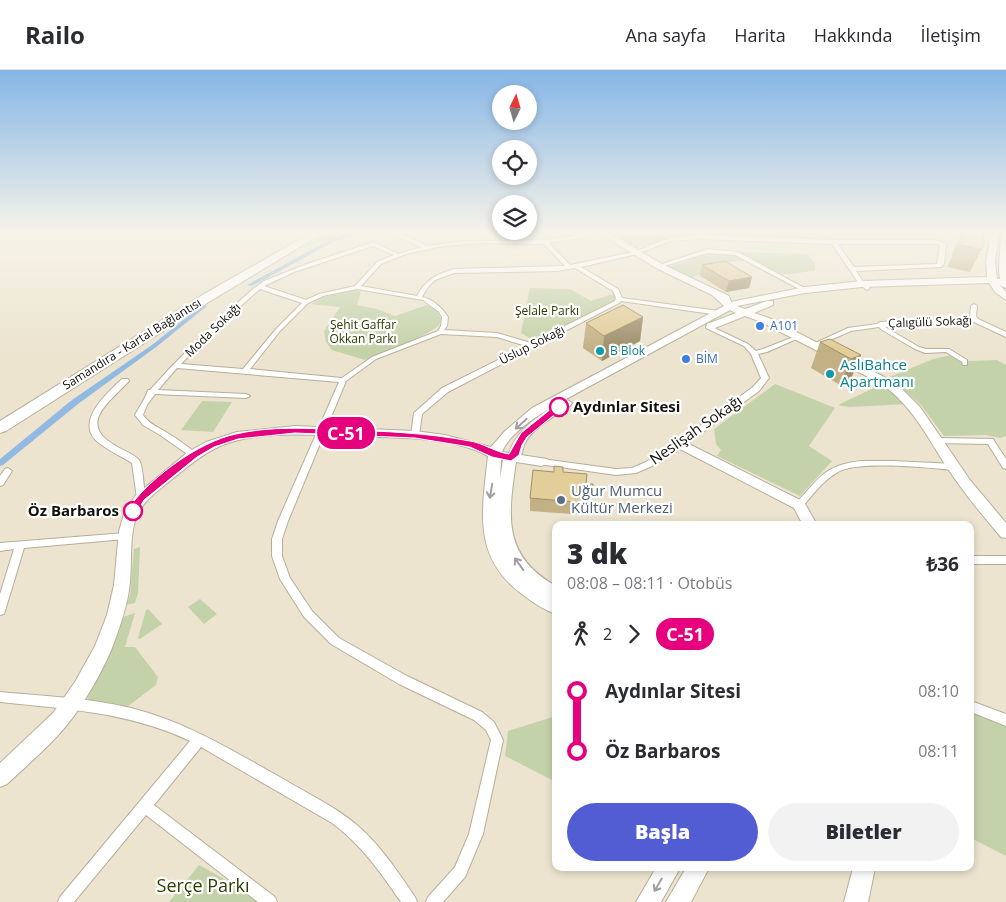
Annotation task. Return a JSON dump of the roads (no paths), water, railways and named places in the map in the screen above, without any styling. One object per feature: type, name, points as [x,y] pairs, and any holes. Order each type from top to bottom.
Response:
[{"type":"highway","name":"Samandıra - Kartal Bağlantısı","points":[[0,418],[143,328],[241,272]]},
{"type":"highway","name":"Samandıra - Kartal Bağlantısı","points":[[0,428],[208,296],[250,272]]},
{"type":"street","name":"Moda Sokağı","points":[[193,455],[168,436],[142,420],[139,414],[141,406],[151,392],[216,325],[260,287],[294,272]]},
{"type":"street","points":[[357,287],[371,272]]},
{"type":"street","points":[[419,297],[429,280],[450,272]]},
{"type":"street","points":[[586,272],[616,290],[619,294],[619,299],[718,313]]},
{"type":"street","points":[[671,272],[748,308],[765,320],[886,382],[898,391],[916,410],[954,467],[1006,533]]},
{"type":"street","points":[[772,272],[806,290]]},
{"type":"street","points":[[854,272],[865,286]]},
{"type":"street","points":[[990,272],[1000,287]]},
{"type":"street","points":[[1000,287],[1001,272]]},
{"type":"street","points":[[552,591],[534,581],[520,568],[512,554],[505,536],[503,500],[513,454],[517,445],[524,435],[559,407],[708,327],[748,308],[806,290],[865,286],[973,285],[1000,287]]},
{"type":"street","points":[[717,295],[730,306],[748,308],[798,297],[865,286],[1000,287]]},
{"type":"street","points":[[260,287],[306,302]]},
{"type":"street","points":[[245,371],[278,330],[306,302],[321,295],[357,287],[419,297],[441,310],[445,318],[444,326],[440,332]]},
{"type":"street","name":"Üslup Sokağı","points":[[415,435],[418,413],[445,390],[613,305],[619,299]]},
{"type":"street","points":[[552,605],[527,591],[508,573],[496,552],[490,533],[488,511],[493,449],[522,422],[554,400],[730,306]]},
{"type":"street","points":[[974,306],[973,316],[975,320]]},
{"type":"street","name":"Çalıgülü Sokağı","points":[[814,345],[850,330],[880,324],[975,320],[1006,335]]},
{"type":"street","name":"Çalıgülü Sokağı","points":[[880,324],[884,329],[917,348],[925,351],[947,350],[965,361],[965,364]]},
{"type":"street","points":[[708,327],[746,345],[754,353],[765,351],[798,337]]},
{"type":"street","points":[[433,902],[460,872],[476,834],[496,740],[490,726],[478,716],[403,680],[334,641],[308,614],[285,579],[277,556],[277,538],[343,380],[374,358],[440,332],[500,334],[512,337],[531,346]]},
{"type":"street","name":"Neslişah Sokağı","points":[[542,462],[616,472],[633,470],[649,464],[681,444],[756,389],[765,378],[754,353]]},
{"type":"street","points":[[176,366],[343,380]]},
{"type":"street","points":[[125,381],[104,401],[96,414],[93,428],[99,439],[136,462],[141,498]]},
{"type":"street","points":[[151,392],[246,396]]},
{"type":"street","points":[[0,777],[60,719],[103,648],[115,615],[122,585],[125,536],[130,515],[141,498],[193,455],[211,445],[237,436],[295,430],[415,435],[493,449],[542,462]]},
{"type":"street","points":[[938,441],[990,441],[1006,466]]},
{"type":"street","points":[[681,444],[799,505],[808,521]]},
{"type":"street","points":[[799,505],[825,478],[840,467],[859,464],[954,467]]},
{"type":"street","points":[[0,483],[8,471]]},
{"type":"street","points":[[0,547],[125,536]]},
{"type":"street","points":[[0,611],[20,545]]},
{"type":"street","points":[[974,560],[1006,560]]},
{"type":"street","points":[[0,697],[70,704],[146,718],[180,730],[318,807],[353,831],[385,867],[410,902]]},
{"type":"street","points":[[974,707],[1006,720]]},
{"type":"street","points":[[65,902],[199,740]]},
{"type":"street","points":[[145,806],[270,902]]},
{"type":"street","points":[[648,902],[666,871]]},
{"type":"street","points":[[678,902],[696,871]]},
{"type":"street","points":[[856,902],[863,871]]},
{"type":"waterway","points":[[250,285],[274,272]]},
{"type":"waterway","points":[[0,463],[75,402],[154,346],[204,306]]},
{"type":"place","name":"A101","points":[[760,326]]},
{"type":"place","name":"B Blok","points":[[600,351]]},
{"type":"place","name":"BİM","points":[[686,359]]},
{"type":"place","name":"AslıBahce Apartmanı","points":[[830,374]]},
{"type":"place","name":"Aydınlar Sitesi","points":[[559,407]]},
{"type":"place","name":"Uğur Mumcu Kültür Merkezi","points":[[561,500]]},
{"type":"place","name":"Öz Barbaros","points":[[133,511]]},
{"type":"park label","name":"Şelale Parkı","points":[[547,311]]},
{"type":"park label","name":"Şehit Gaffar Okkan Parkı","points":[[363,332]]},
{"type":"park label","name":"Serçe Parkı","points":[[203,886]]}]
